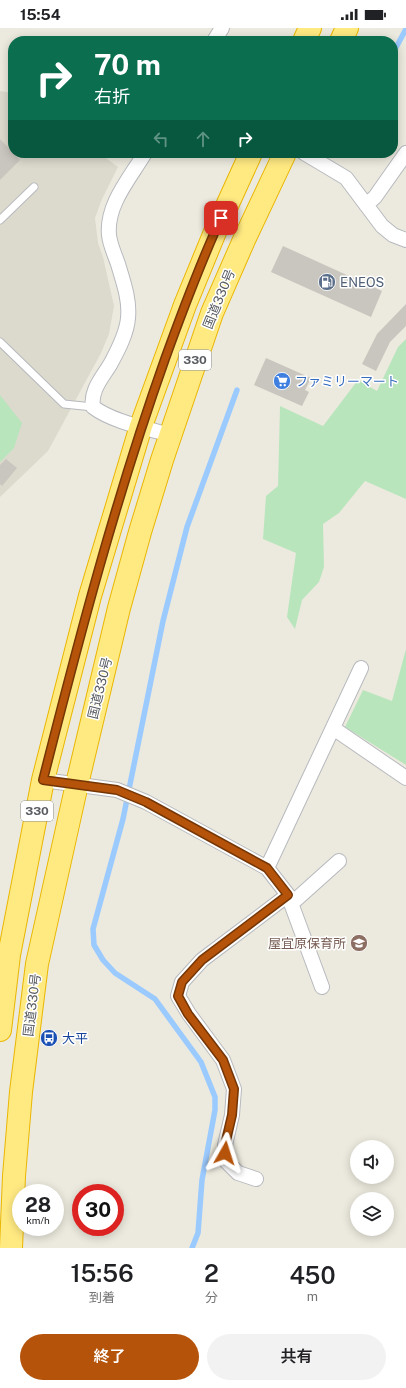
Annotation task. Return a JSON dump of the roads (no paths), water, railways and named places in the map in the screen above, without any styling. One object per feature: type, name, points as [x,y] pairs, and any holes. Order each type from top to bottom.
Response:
[{"type":"highway","name":"330","points":[[0,1030],[10,955],[43,780],[90,596],[141,426],[185,304],[215,232],[249,158]]},
{"type":"highway","name":"国道330号","points":[[12,1248],[14,1176],[21,1092],[37,964],[77,784],[121,600],[170,435],[212,313],[283,158]]},
{"type":"street","points":[[366,205],[375,196],[406,153]]},
{"type":"street","points":[[142,158],[114,204],[109,221],[109,236],[123,279],[128,317],[124,336],[111,362],[95,388],[92,399],[93,407],[100,412],[121,421],[170,435]]},
{"type":"street","points":[[312,158],[346,178],[382,226],[392,235],[406,240]]},
{"type":"street","points":[[267,868],[361,668]]},
{"type":"street","points":[[333,728],[406,778]]},
{"type":"street","points":[[43,780],[117,790],[139,799],[267,868],[290,900],[322,988]]},
{"type":"street","points":[[256,1179],[238,1173],[226,1161],[225,1145],[232,1115],[234,1089],[223,1060],[188,1014],[178,996],[182,982],[202,960],[290,900],[339,861]]},
{"type":"lane","points":[[0,220],[34,187]]},
{"type":"lane","points":[[0,342],[64,404],[93,407]]},
{"type":"waterway","points":[[398,44],[406,29]]},
{"type":"waterway","points":[[192,1248],[198,1233],[202,1180],[215,1110],[215,1097],[201,1062],[155,999],[115,973],[103,960],[94,945],[93,929],[123,819],[163,621],[187,527],[237,390]]},
{"type":"place","name":"ENEOS","points":[[327,282]]},
{"type":"place","name":"ファミリーマート","points":[[282,381]]},
{"type":"place","name":"屋宜原保育所","points":[[359,943]]},
{"type":"place","name":"大平","points":[[49,1038]]}]
